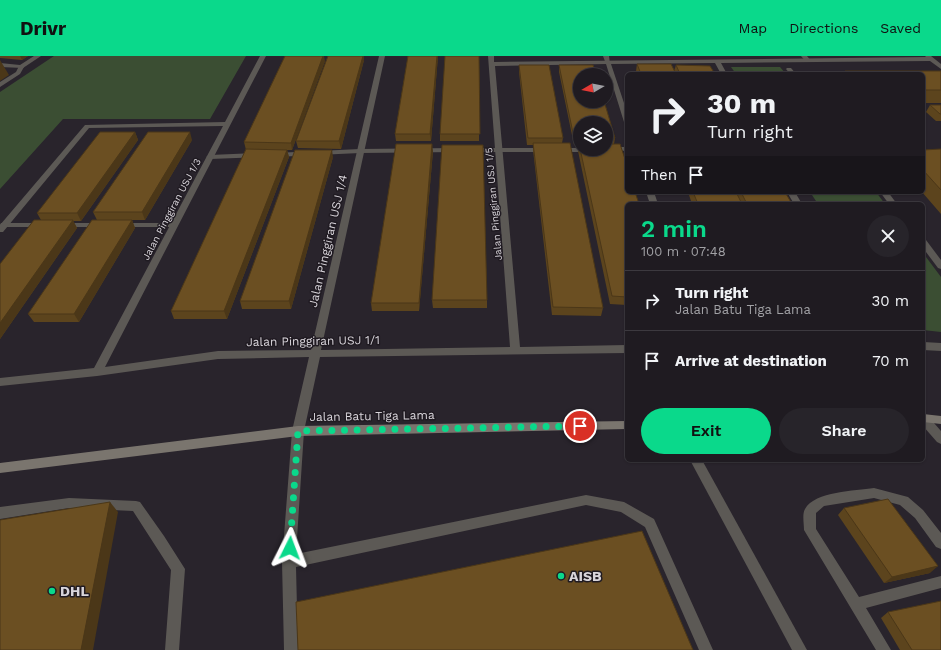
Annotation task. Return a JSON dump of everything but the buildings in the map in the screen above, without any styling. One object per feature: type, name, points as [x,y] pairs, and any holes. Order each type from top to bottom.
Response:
[{"type":"main road","points":[[925,418],[941,420]]},
{"type":"main road","name":"Jalan Batu Tiga Lama","points":[[0,468],[298,431],[625,425]]},
{"type":"street","points":[[0,86],[18,73],[21,67],[38,56]]},
{"type":"street","name":"Jalan Pinggiran USJ 1/3","points":[[97,372],[263,56]]},
{"type":"street","name":"Jalan Pinggiran USJ 1/4","points":[[291,650],[290,562],[298,431],[382,56]]},
{"type":"street","points":[[491,60],[607,59],[717,62],[806,58],[930,58],[941,67]]},
{"type":"street","points":[[607,59],[625,116]]},
{"type":"street","name":"Jalan Pinggiran USJ 1/5","points":[[491,60],[515,351]]},
{"type":"street","points":[[717,62],[723,72]]},
{"type":"street","points":[[0,65],[21,67]]},
{"type":"street","points":[[2,227],[87,126],[227,124]]},
{"type":"street","points":[[613,149],[625,149]]},
{"type":"street","points":[[210,157],[360,151],[573,150]]},
{"type":"street","points":[[886,194],[892,202]]},
{"type":"street","points":[[2,227],[174,225]]},
{"type":"street","points":[[925,245],[941,266]]},
{"type":"street","points":[[925,346],[941,347]]},
{"type":"street","name":"Jalan Pinggiran USJ 1/1","points":[[0,382],[97,372],[218,355],[314,355],[625,349]]},
{"type":"street","points":[[925,420],[941,439]]},
{"type":"street","points":[[697,462],[800,650]]},
{"type":"street","points":[[884,650],[810,530],[810,511],[821,501],[874,493],[904,501],[919,514],[941,543]]},
{"type":"street","points":[[290,562],[586,500],[624,506],[650,523],[706,650]]},
{"type":"street","points":[[0,514],[69,503],[136,506],[178,569],[172,650]]},
{"type":"street","points":[[856,604],[941,582]]},
{"type":"green space","points":[[54,56],[246,56],[210,119],[63,119],[0,189],[0,92]]},
{"type":"green space","points":[[731,67],[780,67],[784,72],[735,72]]},
{"type":"green space","points":[[811,194],[878,194],[884,202],[817,202]]},
{"type":"green space","points":[[925,256],[941,277],[941,332],[925,330]]},
{"type":"place","name":"AISB","points":[[561,576]]},
{"type":"place","name":"DHL","points":[[52,591]]},
{"type":"route","points":[[290,548],[298,431],[580,426]]}]
